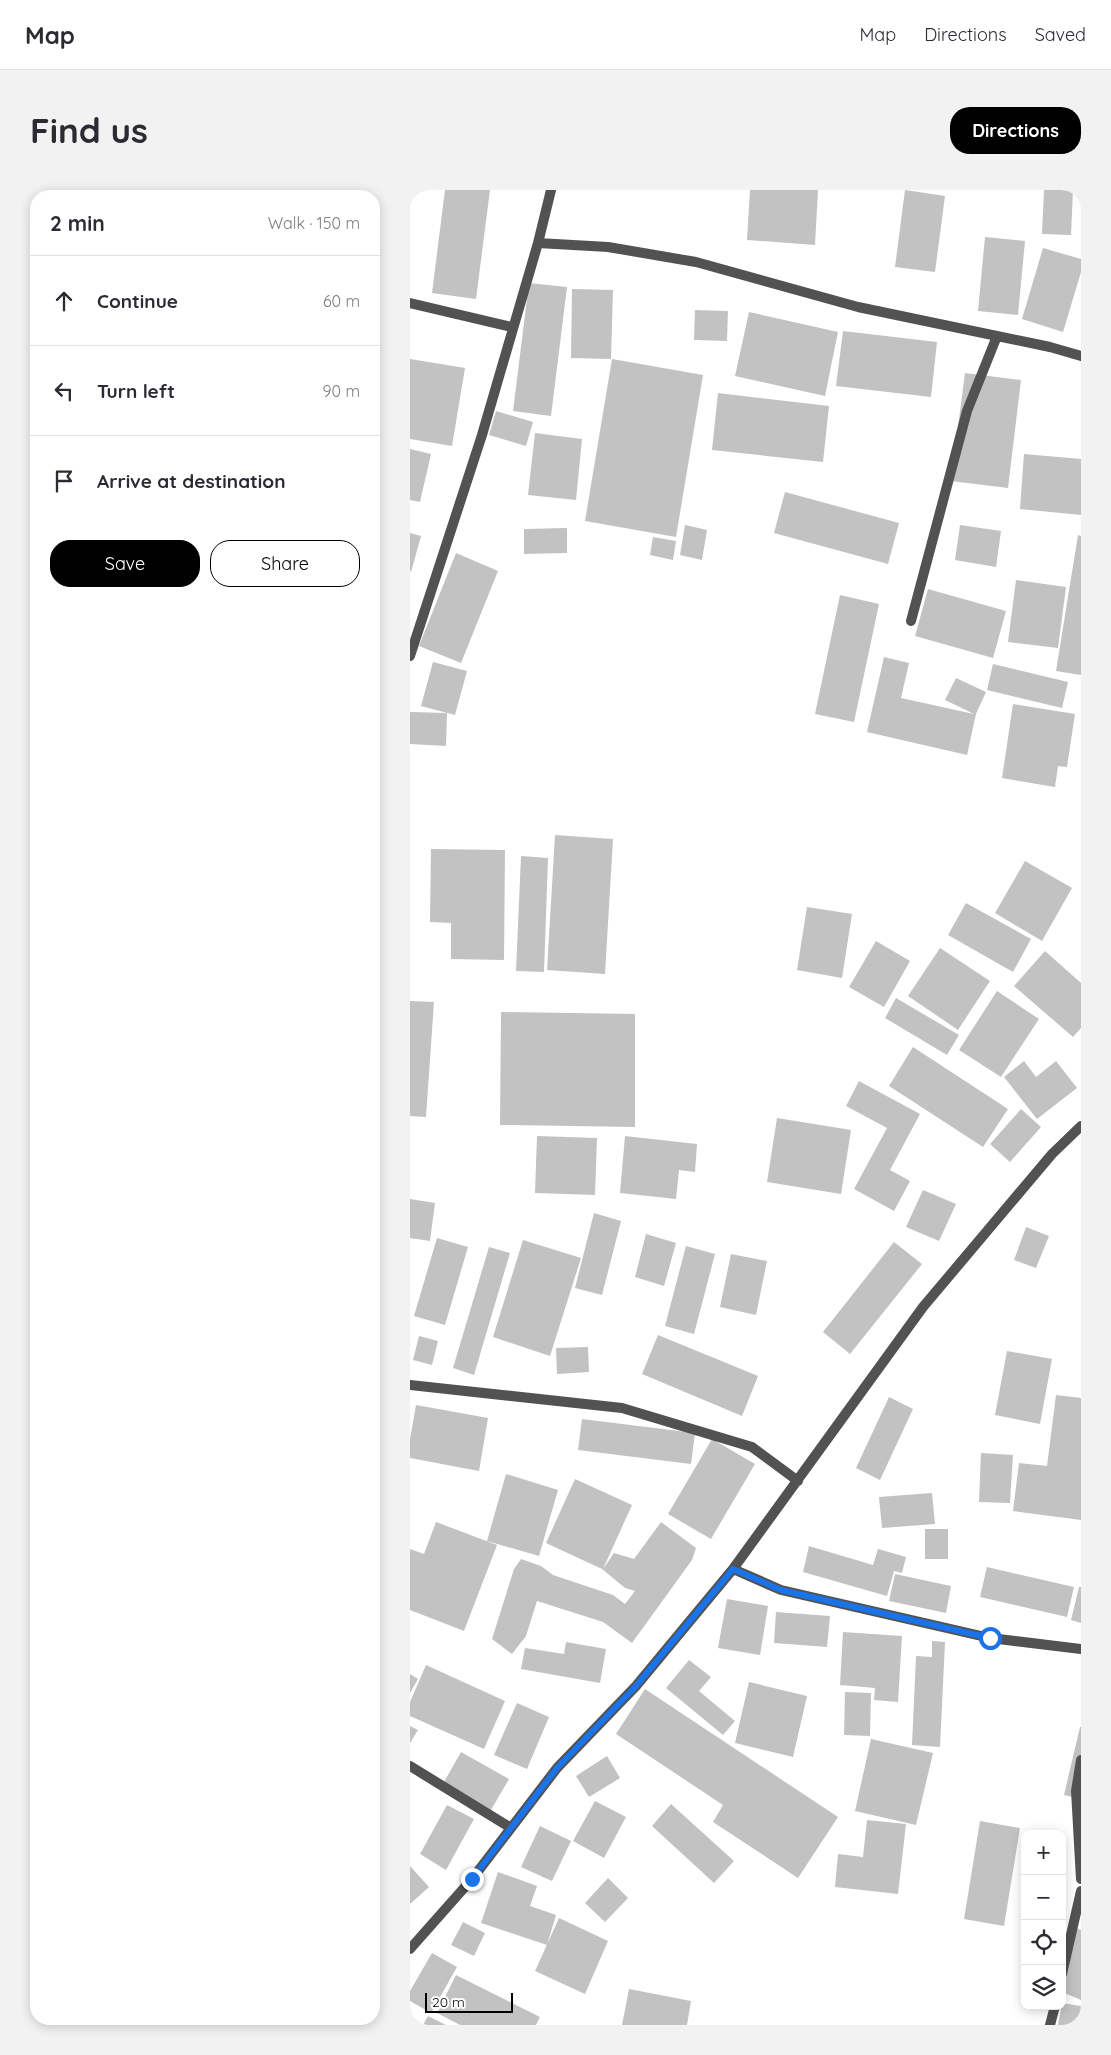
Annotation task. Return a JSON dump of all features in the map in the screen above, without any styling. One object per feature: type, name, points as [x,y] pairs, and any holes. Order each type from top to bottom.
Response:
[{"type":"street","points":[[410,656],[482,435],[538,243],[551,190]]},
{"type":"street","points":[[538,243],[608,247],[696,262],[858,307],[997,336],[1081,356]]},
{"type":"street","points":[[410,303],[512,327]]},
{"type":"street","points":[[911,621],[967,412],[997,336]]},
{"type":"street","points":[[410,1948],[472,1879],[557,1768],[636,1686],[733,1569],[923,1307],[1052,1154],[1081,1126]]},
{"type":"street","points":[[410,1385],[622,1408],[752,1448],[798,1481]]},
{"type":"street","points":[[733,1569],[781,1590],[800,1595],[990,1638],[1081,1649]]},
{"type":"street","points":[[1081,1760],[1076,1791],[1081,1879]]},
{"type":"street","points":[[410,1766],[511,1828]]},
{"type":"street","points":[[1064,1965],[1081,1891]]},
{"type":"street","points":[[1050,2025],[1054,2010]]},
{"type":"building","points":[[445,190],[490,190],[476,299],[432,293]]},
{"type":"building","points":[[750,190],[818,190],[815,245],[747,240]]},
{"type":"building","points":[[905,190],[945,196],[935,272],[895,267]]},
{"type":"building","points":[[1044,190],[1073,190],[1071,235],[1042,234]]},
{"type":"building","points":[[985,237],[1025,241],[1018,315],[978,311]]},
{"type":"building","points":[[1043,248],[1081,259],[1081,272],[1063,332],[1022,319]]},
{"type":"building","points":[[529,283],[567,287],[551,416],[513,411]]},
{"type":"building","points":[[572,289],[613,290],[611,359],[571,358]]},
{"type":"building","points":[[695,310],[728,311],[727,341],[694,340]]},
{"type":"building","points":[[749,312],[838,332],[825,396],[735,376]]},
{"type":"building","points":[[843,331],[937,342],[931,397],[836,386]]},
{"type":"building","points":[[410,359],[465,368],[452,446],[410,439]]},
{"type":"building","points":[[612,359],[703,375],[676,537],[585,521]]},
{"type":"building","points":[[965,373],[1021,380],[1008,488],[951,481]]},
{"type":"building","points":[[718,393],[829,406],[823,462],[712,450]]},
{"type":"building","points":[[496,411],[533,422],[526,446],[489,435]]},
{"type":"building","points":[[535,433],[582,439],[576,500],[528,495]]},
{"type":"building","points":[[410,449],[431,454],[420,502],[410,500]]},
{"type":"building","points":[[1024,454],[1081,459],[1081,515],[1020,509]]},
{"type":"building","points":[[785,492],[899,523],[888,564],[774,533]]},
{"type":"building","points":[[685,525],[707,530],[702,560],[680,555]]},
{"type":"building","points":[[960,525],[1001,531],[996,567],[955,560]]},
{"type":"building","points":[[567,528],[567,553],[524,554],[524,529]]},
{"type":"building","points":[[410,533],[421,536],[411,572],[410,571]]},
{"type":"building","points":[[1078,535],[1081,536],[1081,675],[1056,671]]},
{"type":"building","points":[[653,537],[676,541],[673,560],[650,555]]},
{"type":"building","points":[[456,553],[498,571],[461,663],[419,646]]},
{"type":"building","points":[[1016,580],[1066,587],[1058,648],[1008,642]]},
{"type":"building","points":[[928,589],[1006,611],[993,658],[915,636]]},
{"type":"building","points":[[840,595],[879,604],[854,722],[815,714]]},
{"type":"building","points":[[884,657],[909,663],[901,698],[974,714],[945,700],[956,678],[986,692],[976,714],[967,755],[867,732]]},
{"type":"building","points":[[433,662],[467,671],[455,715],[421,706]]},
{"type":"building","points":[[993,664],[1068,682],[1062,708],[987,690]]},
{"type":"building","points":[[1013,704],[1075,714],[1067,767],[1058,766],[1055,787],[1002,778]]},
{"type":"building","points":[[410,712],[447,713],[446,746],[410,744]]},
{"type":"building","points":[[555,835],[613,839],[605,974],[547,970]]},
{"type":"building","points":[[431,849],[505,850],[504,960],[451,959],[451,923],[430,922]]},
{"type":"building","points":[[521,856],[548,858],[544,972],[516,971]]},
{"type":"building","points":[[1025,861],[1072,888],[1042,941],[995,913]]},
{"type":"building","points":[[966,903],[1031,939],[1013,972],[948,935]]},
{"type":"building","points":[[807,907],[852,914],[842,978],[797,970]]},
{"type":"building","points":[[876,941],[910,961],[884,1007],[849,987]]},
{"type":"building","points":[[940,948],[990,981],[958,1030],[908,996]]},
{"type":"building","points":[[1045,951],[1081,983],[1081,1028],[1073,1037],[1014,986]]},
{"type":"building","points":[[997,991],[1039,1019],[1001,1077],[959,1050]]},
{"type":"building","points":[[896,998],[959,1035],[947,1055],[885,1018]]},
{"type":"building","points":[[410,1001],[434,1002],[426,1117],[410,1116]]},
{"type":"building","points":[[501,1012],[635,1014],[635,1127],[500,1125]]},
{"type":"building","points":[[913,1047],[1008,1109],[983,1147],[889,1086]]},
{"type":"building","points":[[1024,1061],[1036,1077],[1056,1061],[1077,1088],[1037,1119],[1004,1077]]},
{"type":"building","points":[[859,1081],[920,1114],[890,1170],[910,1181],[894,1211],[854,1189],[887,1128],[846,1106]]},
{"type":"building","points":[[1021,1109],[1041,1127],[1010,1162],[990,1144]]},
{"type":"building","points":[[777,1118],[851,1130],[841,1194],[767,1182]]},
{"type":"building","points":[[537,1136],[597,1138],[595,1195],[535,1193]]},
{"type":"building","points":[[625,1136],[697,1144],[695,1172],[679,1170],[676,1199],[620,1193]]},
{"type":"building","points":[[923,1190],[956,1204],[939,1241],[906,1227]]},
{"type":"building","points":[[410,1199],[435,1203],[430,1241],[410,1238]]},
{"type":"building","points":[[594,1213],[621,1221],[602,1295],[575,1288]]},
{"type":"building","points":[[1026,1227],[1049,1236],[1036,1268],[1014,1260]]},
{"type":"building","points":[[646,1234],[676,1243],[664,1286],[635,1277]]},
{"type":"building","points":[[437,1238],[468,1247],[445,1325],[414,1316]]},
{"type":"building","points":[[523,1240],[581,1258],[550,1356],[493,1337]]},
{"type":"building","points":[[894,1242],[922,1264],[850,1354],[823,1332]]},
{"type":"building","points":[[686,1246],[715,1254],[694,1334],[665,1326]]},
{"type":"building","points":[[489,1247],[510,1253],[474,1375],[453,1368]]},
{"type":"building","points":[[731,1254],[767,1261],[756,1315],[720,1307]]},
{"type":"building","points":[[658,1335],[758,1376],[742,1416],[642,1374]]},
{"type":"building","points":[[419,1336],[438,1341],[432,1365],[413,1360]]},
{"type":"building","points":[[588,1347],[589,1372],[557,1374],[556,1348]]},
{"type":"building","points":[[1007,1351],[1052,1359],[1040,1424],[995,1415]]},
{"type":"building","points":[[1056,1395],[1081,1398],[1081,1520],[1013,1511],[1019,1463],[1047,1466]]},
{"type":"building","points":[[889,1397],[913,1409],[880,1480],[856,1468]]},
{"type":"building","points":[[416,1405],[488,1418],[479,1471],[410,1458],[410,1439]]},
{"type":"building","points":[[582,1419],[695,1433],[691,1464],[578,1450]]},
{"type":"building","points":[[712,1439],[755,1464],[711,1539],[668,1514]]},
{"type":"building","points":[[981,1453],[1013,1455],[1010,1503],[979,1502]]},
{"type":"building","points":[[506,1474],[558,1490],[539,1556],[487,1541]]},
{"type":"building","points":[[575,1479],[632,1505],[603,1569],[614,1553],[634,1559],[661,1522],[696,1548],[692,1560],[632,1643],[603,1622],[537,1601],[526,1636],[512,1654],[492,1639],[514,1569],[521,1559],[541,1566],[553,1575],[613,1595],[625,1604],[635,1591],[625,1588],[602,1569],[546,1543]]},
{"type":"building","points":[[932,1493],[935,1524],[882,1528],[879,1497]]},
{"type":"building","points":[[436,1522],[497,1545],[464,1631],[410,1610],[410,1549],[424,1554]]},
{"type":"building","points":[[925,1529],[948,1529],[948,1559],[925,1559]]},
{"type":"building","points":[[809,1546],[873,1565],[878,1549],[906,1557],[902,1573],[894,1571],[887,1596],[803,1572]]},
{"type":"building","points":[[987,1567],[1074,1587],[1067,1617],[980,1597]]},
{"type":"building","points":[[895,1574],[951,1586],[946,1613],[889,1601]]},
{"type":"building","points":[[1079,1587],[1081,1587],[1081,1623],[1071,1620]]},
{"type":"building","points":[[727,1599],[768,1606],[760,1655],[718,1648]]},
{"type":"building","points":[[776,1612],[830,1616],[827,1647],[774,1643]]},
{"type":"building","points":[[843,1632],[902,1636],[898,1702],[874,1700],[875,1688],[840,1685]]},
{"type":"building","points":[[932,1641],[945,1642],[940,1747],[912,1745],[916,1656],[932,1657]]},
{"type":"building","points":[[566,1642],[606,1649],[600,1683],[521,1669],[525,1648],[564,1654]]},
{"type":"building","points":[[689,1660],[711,1677],[699,1691],[735,1721],[723,1735],[666,1688]]},
{"type":"building","points":[[426,1665],[505,1701],[484,1749],[410,1716],[410,1702]]},
{"type":"building","points":[[410,1674],[418,1679],[410,1693]]},
{"type":"building","points":[[749,1682],[807,1696],[793,1757],[735,1743]]},
{"type":"building","points":[[645,1689],[838,1817],[798,1878],[713,1822],[723,1805],[616,1734]]},
{"type":"building","points":[[845,1692],[871,1693],[870,1736],[844,1735]]},
{"type":"building","points":[[517,1703],[549,1717],[527,1769],[494,1755]]},
{"type":"building","points":[[410,1726],[418,1730],[410,1743]]},
{"type":"building","points":[[1081,1727],[1081,1799],[1064,1795]]},
{"type":"building","points":[[871,1739],[933,1753],[916,1825],[855,1811]]},
{"type":"building","points":[[461,1752],[509,1779],[491,1810],[444,1782]]},
{"type":"building","points":[[607,1756],[620,1778],[589,1797],[576,1776]]},
{"type":"building","points":[[595,1801],[626,1817],[604,1858],[573,1841]]},
{"type":"building","points":[[671,1804],[734,1861],[714,1883],[652,1826]]},
{"type":"building","points":[[447,1805],[474,1819],[446,1870],[420,1854]]},
{"type":"building","points":[[867,1820],[906,1824],[898,1894],[835,1887],[838,1854],[863,1857]]},
{"type":"building","points":[[980,1821],[1020,1828],[1004,1926],[964,1919]]},
{"type":"building","points":[[540,1826],[571,1841],[552,1881],[521,1867]]},
{"type":"building","points":[[410,1866],[429,1887],[410,1904]]},
{"type":"building","points":[[498,1872],[537,1886],[530,1906],[556,1915],[547,1945],[481,1923]]},
{"type":"building","points":[[608,1878],[628,1898],[605,1922],[585,1903]]},
{"type":"building","points":[[559,1918],[608,1941],[585,1994],[535,1971]]},
{"type":"building","points":[[463,1922],[485,1933],[474,1956],[451,1945]]},
{"type":"building","points":[[1076,1928],[1081,1930],[1081,2000],[1066,1994],[1066,1954]]},
{"type":"building","points":[[432,1953],[457,1967],[431,2013],[410,2001],[410,1991]]},
{"type":"building","points":[[456,1975],[540,2017],[536,2025],[460,2025],[437,2013]]},
{"type":"building","points":[[629,1989],[691,2001],[687,2025],[622,2025]]},
{"type":"building","points":[[1066,2004],[1081,2006],[1081,2025],[1058,2025],[1061,2010],[1066,2010]]},
{"type":"building","points":[[428,2016],[446,2025],[423,2025]]},
{"type":"route","points":[[472,1879],[557,1768],[636,1686],[733,1569],[781,1590],[990,1638]]}]
